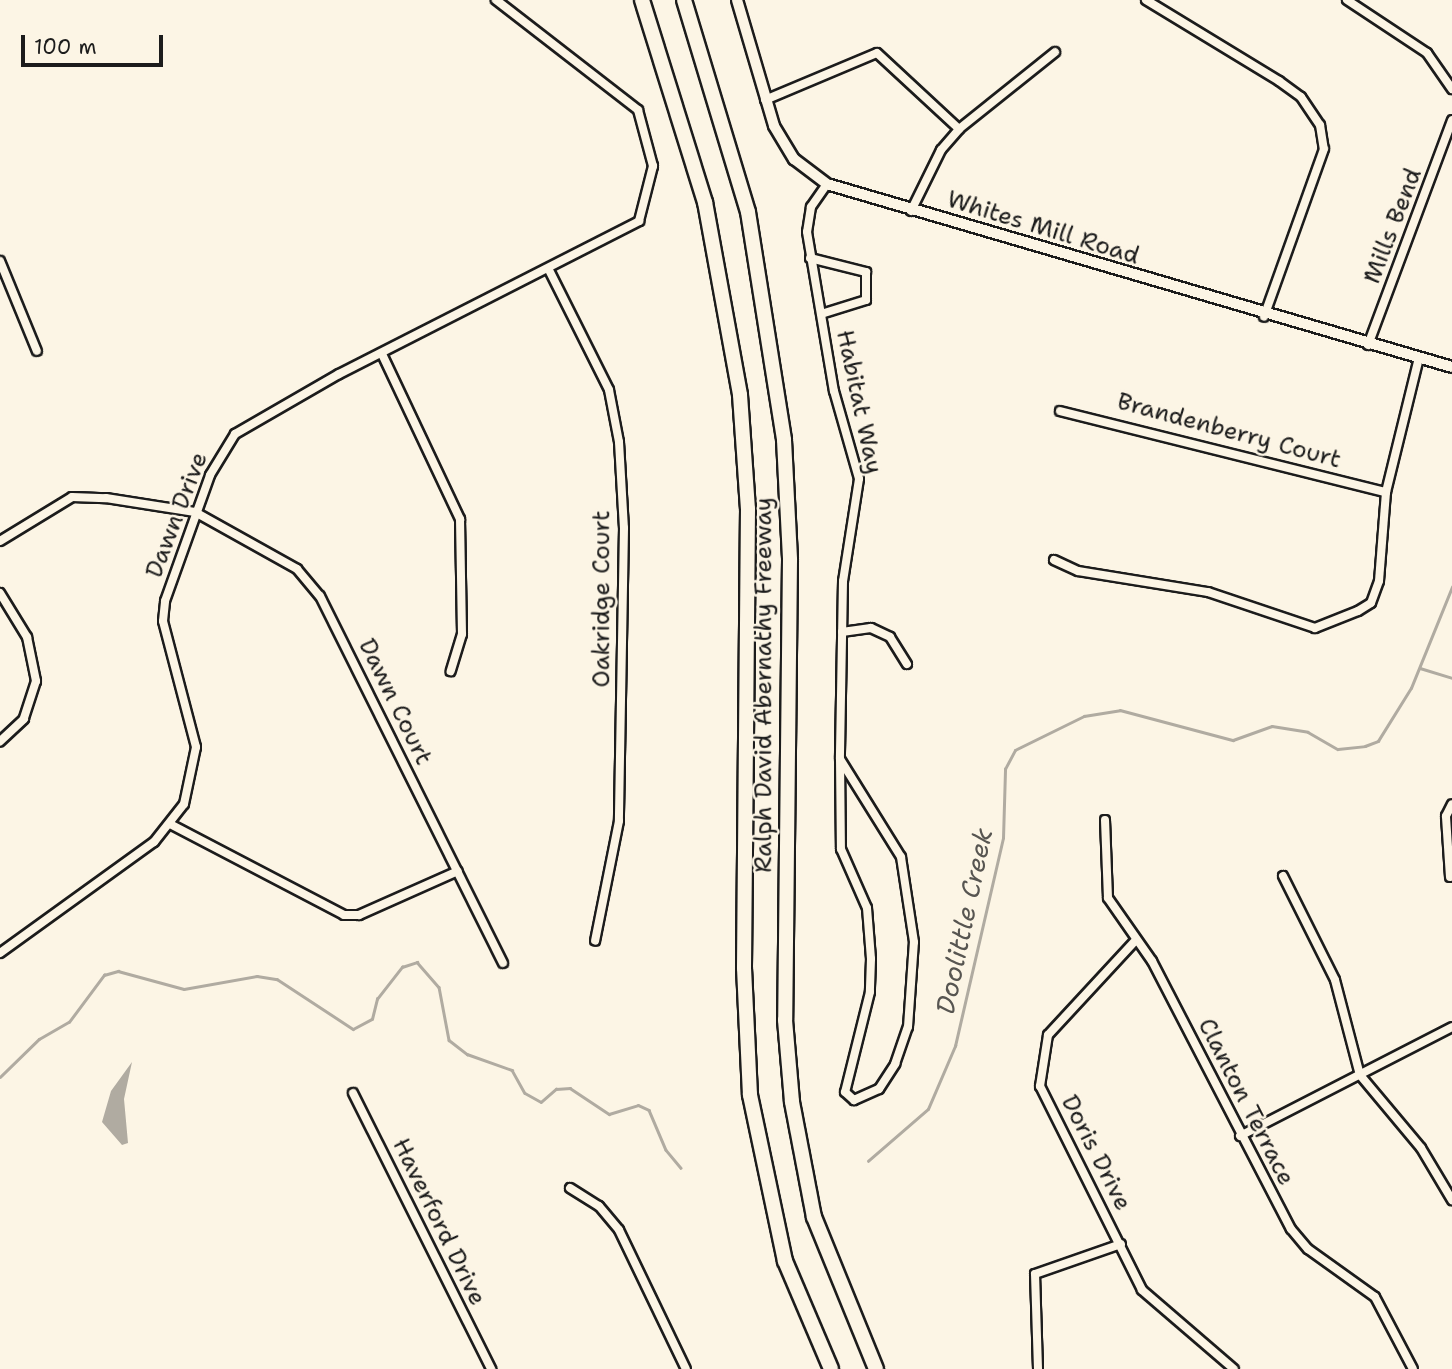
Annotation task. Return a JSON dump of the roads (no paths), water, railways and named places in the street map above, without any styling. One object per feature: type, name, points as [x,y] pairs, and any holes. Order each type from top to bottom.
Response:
[{"type":"highway","name":"Ralph David Abernathy Freeway","points":[[642,0],[702,190],[738,382],[748,509],[749,1085],[782,1251],[831,1369]]},
{"type":"highway","name":"Ralph David Abernathy Freeway","points":[[684,0],[748,212],[784,440],[790,560],[785,1020],[793,1114],[814,1217],[876,1369]]},
{"type":"street","name":"Dawn Drive","points":[[0,953],[170,824],[193,779],[196,747],[163,621],[164,601],[195,512],[235,434],[382,354],[638,224],[646,204],[653,166],[638,110],[496,0]]},
{"type":"street","name":"Whites Mill Road","points":[[737,0],[765,100],[788,152],[827,184],[1265,317],[1452,367]]},
{"type":"street","points":[[1146,0],[1279,80],[1301,97],[1320,124],[1324,149],[1265,317]]},
{"type":"street","points":[[1347,0],[1426,53],[1452,89]]},
{"type":"street","points":[[765,100],[877,52],[960,129]]},
{"type":"street","points":[[911,211],[941,150],[960,129],[1055,52]]},
{"type":"street","name":"Mills Bend","points":[[1368,345],[1452,120]]},
{"type":"street","name":"Habitat Way","points":[[827,184],[808,219],[810,258],[859,479],[842,632],[840,759],[841,849],[867,908],[871,959],[866,1014],[845,1092],[854,1100],[879,1089],[895,1064],[908,1027],[914,942],[901,857],[840,759]]},
{"type":"street","points":[[810,258],[866,272],[866,300],[821,314]]},
{"type":"street","points":[[0,261],[37,351]]},
{"type":"street","name":"Oakridge Court","points":[[549,270],[609,390],[619,442],[624,528],[619,821],[595,941]]},
{"type":"street","points":[[382,354],[460,519],[462,634],[451,671]]},
{"type":"street","points":[[1054,560],[1077,571],[1208,592],[1315,628],[1371,603],[1385,547],[1386,492],[1419,358]]},
{"type":"street","name":"Brandenberry Court","points":[[1060,411],[1386,492]]},
{"type":"street","name":"Dawn Court","points":[[0,541],[72,497],[195,512],[274,552],[320,596],[503,962]]},
{"type":"street","points":[[0,593],[27,637],[36,681],[24,719],[0,741]]},
{"type":"street","points":[[842,632],[871,628],[890,636],[906,664]]},
{"type":"street","points":[[1450,877],[1446,816],[1452,804]]},
{"type":"street","name":"Clanton Terrace","points":[[1105,820],[1108,898],[1135,941],[1152,961],[1240,1136],[1291,1229],[1308,1249],[1375,1297],[1413,1369]]},
{"type":"street","points":[[170,824],[344,915],[359,915],[458,871]]},
{"type":"street","points":[[1283,876],[1335,980],[1360,1075],[1421,1148],[1452,1200]]},
{"type":"street","name":"Doris Drive","points":[[1135,941],[1064,1012],[1048,1035],[1038,1073],[1150,1302],[1234,1369]]},
{"type":"street","points":[[1240,1136],[1452,1027]]},
{"type":"street","name":"Haverford Drive","points":[[353,1093],[491,1369]]},
{"type":"street","points":[[570,1188],[599,1206],[620,1230],[686,1369]]},
{"type":"street","points":[[1038,1369],[1035,1274],[1121,1244]]},
{"type":"waterway","name":"Doolittle Creek","points":[[868,1161],[928,1109],[955,1046],[1003,838],[1005,769],[1015,750],[1084,716],[1120,710],[1233,740],[1272,726],[1308,732],[1338,749],[1365,746],[1378,741],[1411,688],[1452,587]]},
{"type":"waterway","points":[[1420,668],[1452,678]]},
{"type":"waterway","name":"Doolittle Creek","points":[[0,1077],[39,1039],[69,1022],[104,975],[118,971],[184,989],[257,976],[277,979],[353,1029],[372,1019],[377,999],[402,967],[417,962],[439,987],[449,1040],[467,1054],[512,1070],[525,1093],[541,1102],[556,1089],[570,1088],[609,1114],[638,1105],[649,1110],[666,1150],[681,1168]]}]
